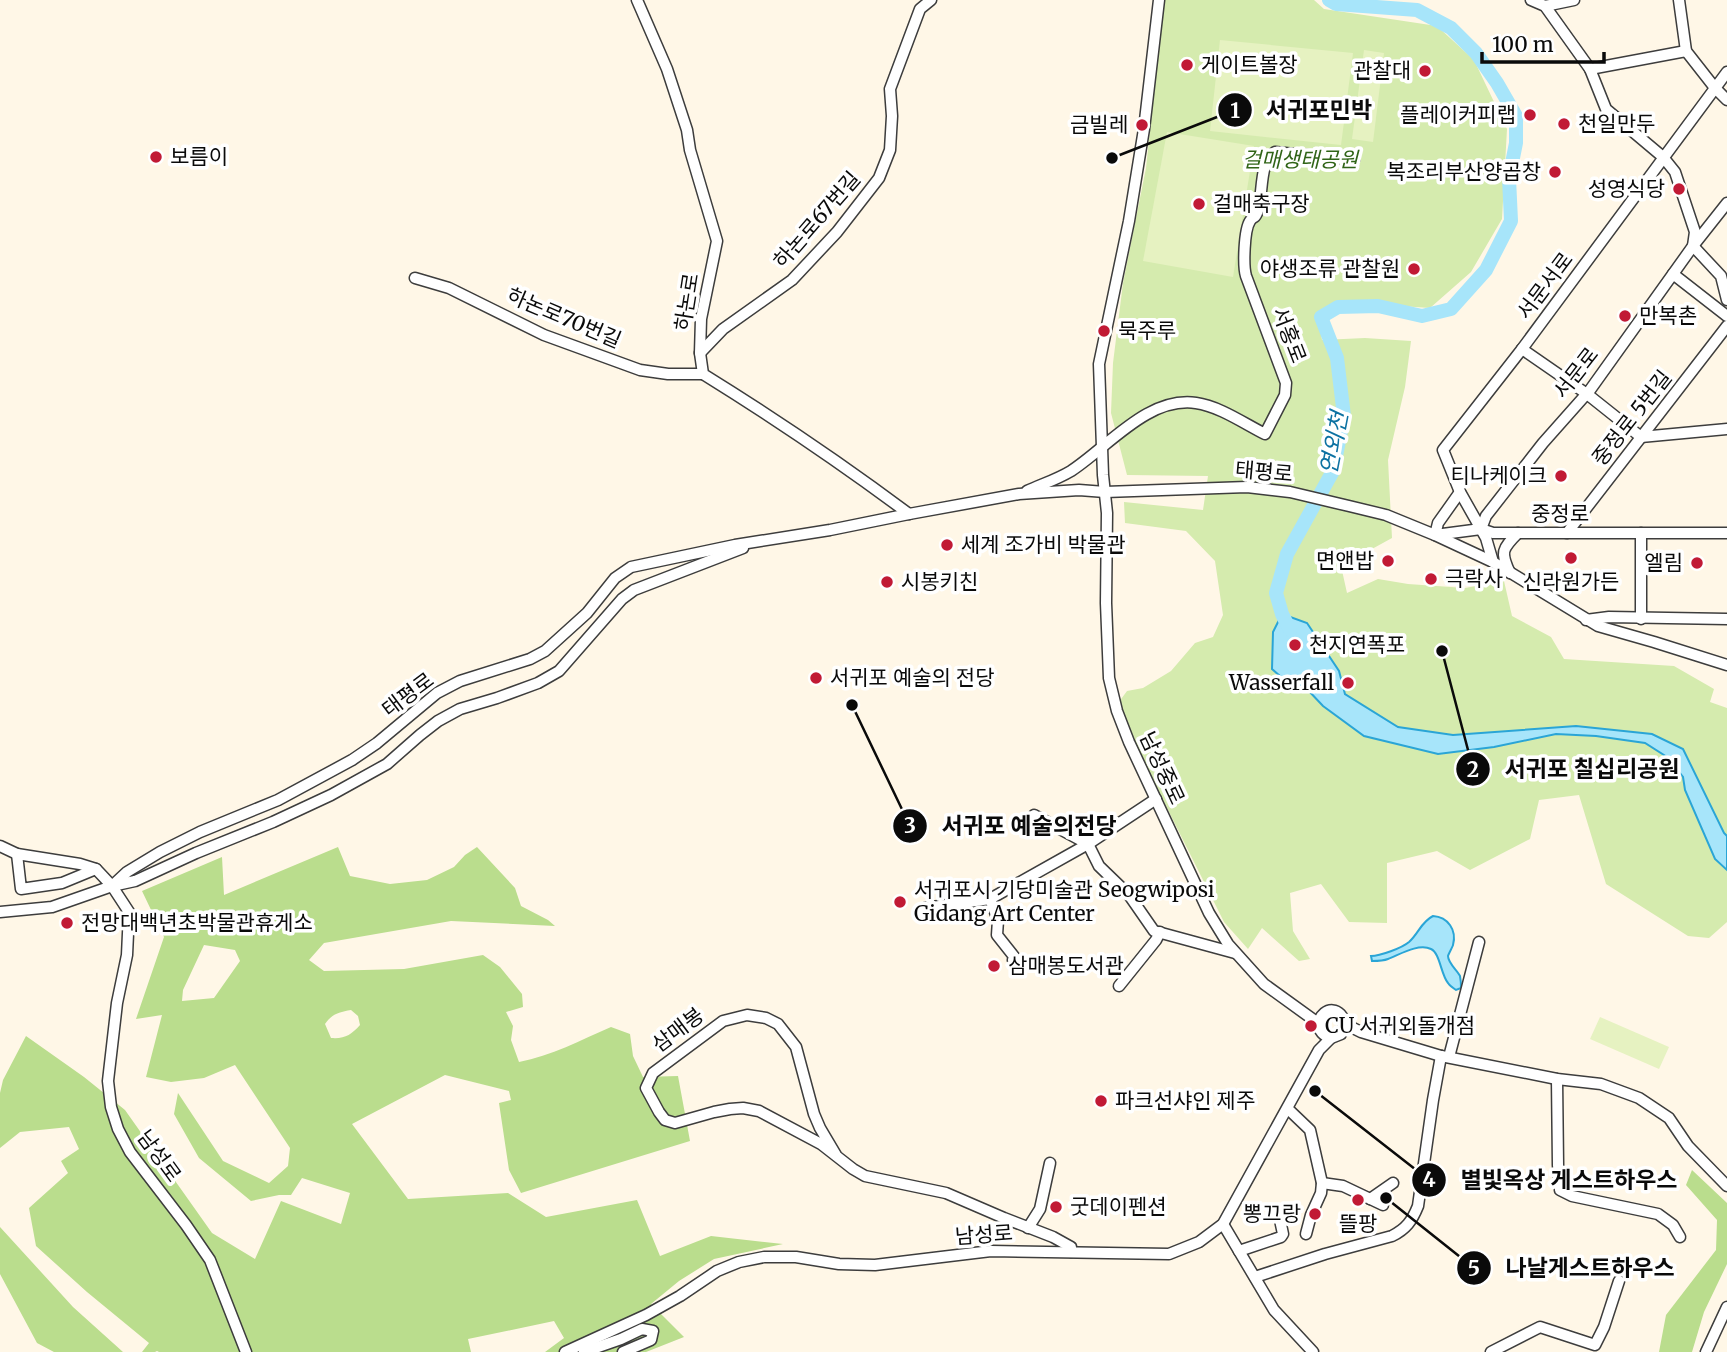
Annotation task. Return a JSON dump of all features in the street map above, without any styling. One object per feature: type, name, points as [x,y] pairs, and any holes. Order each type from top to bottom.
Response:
[{"type":"street","name":"하논로","points":[[637,0],[667,69],[687,130],[690,150],[717,241],[701,320],[700,353],[703,374]]},
{"type":"street","name":"하논로67번길","points":[[700,353],[723,329],[792,280],[837,232],[879,178],[890,150],[890,89],[920,9],[931,0]]},
{"type":"street","points":[[1105,492],[1099,364],[1129,221],[1142,143],[1159,0]]},
{"type":"street","points":[[1531,0],[1545,6],[1590,69],[1606,109],[1664,157],[1675,172],[1695,232],[1693,246],[1724,275],[1727,300]]},
{"type":"street","points":[[1545,6],[1574,0]]},
{"type":"street","points":[[1679,0],[1686,51],[1727,100]]},
{"type":"street","points":[[1590,69],[1686,51]]},
{"type":"street","name":"서문서로","points":[[1493,562],[1486,538],[1460,492],[1443,450],[1522,349],[1727,72]]},
{"type":"street","name":"서홍로","points":[[1102,447],[1159,408],[1179,403],[1208,406],[1265,434],[1285,395],[1286,383],[1243,263],[1249,222],[1257,215],[1264,170],[1269,157],[1275,152],[1354,160]]},
{"type":"street","name":"서문로","points":[[1481,528],[1486,516],[1543,443],[1587,394],[1727,203]]},
{"type":"street","points":[[1673,274],[1727,316]]},
{"type":"street","name":"하논로70번길","points":[[415,278],[449,288],[544,335],[640,370],[668,374],[703,374]]},
{"type":"street","name":"중정로 5번길","points":[[1567,533],[1727,326]]},
{"type":"street","points":[[1522,349],[1587,394],[1641,437],[1727,429]]},
{"type":"street","points":[[703,374],[844,465],[909,514]]},
{"type":"street","points":[[1019,495],[1053,482],[1102,447]]},
{"type":"street","name":"태평로","points":[[112,886],[127,872],[160,852],[200,832],[278,800],[352,760],[377,743],[437,693],[460,681],[530,659],[545,651],[587,612],[615,578],[631,567],[735,545],[1019,495],[1079,490],[1105,492],[1247,487],[1290,492],[1349,506],[1386,515],[1493,562],[1605,629],[1727,665]]},
{"type":"street","name":"남성중로","points":[[1105,492],[1109,678],[1117,711],[1209,913],[1235,953],[1264,984],[1305,1012],[1319,1019],[1328,1011],[1337,1012],[1343,1017],[1344,1028],[1445,1056],[1557,1079],[1601,1084],[1639,1098],[1669,1118],[1688,1146],[1727,1186]]},
{"type":"street","points":[[1460,492],[1438,523],[1435,535],[1481,528]]},
{"type":"street","name":"중정로","points":[[1481,528],[1493,533],[1727,533]]},
{"type":"street","points":[[1510,573],[1503,552],[1518,533]]},
{"type":"street","points":[[1641,533],[1641,619]]},
{"type":"street","name":"태평로","points":[[0,912],[52,907],[112,886],[135,881],[273,822],[368,776],[387,764],[438,721],[460,709],[538,683],[559,671],[622,599],[634,590],[765,541]]},
{"type":"street","points":[[1586,620],[1609,617],[1727,619]]},
{"type":"street","points":[[925,908],[990,900],[1088,844],[1156,799]]},
{"type":"street","points":[[1034,815],[1088,844],[1099,866],[1129,895],[1154,931],[1235,953]]},
{"type":"street","points":[[0,846],[17,853],[96,869]]},
{"type":"street","points":[[17,853],[21,889],[62,883],[96,869]]},
{"type":"street","name":"남성로","points":[[96,869],[112,886],[129,912],[127,955],[117,1003],[108,1081],[114,1119],[130,1153],[186,1225],[209,1260],[246,1352]]},
{"type":"street","points":[[990,900],[998,920],[997,935],[1016,959],[1013,960]]},
{"type":"street","points":[[1119,986],[1160,932]]},
{"type":"street","points":[[1255,1277],[1392,1236],[1410,1222],[1418,1206],[1433,1100],[1479,942]]},
{"type":"street","name":"삼매봉","points":[[836,1155],[814,1114],[796,1047],[778,1024],[766,1018],[747,1015],[723,1021],[653,1073],[649,1079],[646,1088],[666,1121],[675,1123],[730,1109],[759,1111],[805,1135],[864,1175],[946,1193],[1062,1241],[1071,1247],[1071,1252]]},
{"type":"street","points":[[1319,1019],[1326,1036],[1338,1036],[1344,1028]]},
{"type":"street","name":"남성로","points":[[565,1352],[646,1315],[717,1271],[739,1262],[764,1257],[796,1257],[839,1264],[875,1265],[991,1251],[1169,1254],[1199,1242],[1223,1224],[1326,1036]]},
{"type":"street","points":[[1557,1079],[1560,1190],[1572,1196],[1658,1214],[1673,1225],[1680,1237]]},
{"type":"street","points":[[1288,1109],[1310,1130],[1322,1183],[1306,1234]]},
{"type":"street","points":[[1028,1228],[1040,1209],[1050,1163]]},
{"type":"street","points":[[1322,1183],[1343,1186],[1383,1205]]},
{"type":"street","points":[[1370,1199],[1393,1183]]},
{"type":"street","points":[[1239,1251],[1281,1237],[1283,1234],[1280,1220],[1289,1210]]},
{"type":"street","points":[[1223,1224],[1274,1310],[1313,1352]]},
{"type":"street","points":[[1491,1352],[1540,1327],[1592,1348],[1604,1327],[1619,1281]]},
{"type":"street","points":[[1706,1352],[1727,1307]]},
{"type":"street","points":[[584,1352],[642,1329],[653,1331],[651,1340],[623,1352]]},
{"type":"green space","name":"걸매생태공원","points":[[1164,0],[1314,0],[1324,9],[1437,26],[1474,60],[1507,129],[1502,219],[1471,272],[1430,308],[1357,303],[1318,314],[1322,340],[1365,338],[1411,341],[1405,387],[1388,460],[1392,538],[1341,566],[1347,593],[1378,579],[1465,588],[1504,581],[1512,616],[1551,637],[1564,659],[1674,666],[1714,689],[1710,702],[1727,708],[1727,836],[1683,749],[1576,726],[1453,735],[1398,727],[1345,694],[1339,671],[1288,683],[1306,688],[1323,706],[1364,736],[1494,747],[1556,734],[1645,743],[1667,757],[1683,777],[1715,859],[1727,870],[1727,922],[1709,938],[1688,936],[1606,884],[1579,795],[1539,800],[1530,839],[1470,870],[1437,851],[1387,863],[1387,923],[1349,922],[1321,884],[1290,893],[1293,931],[1310,959],[1299,961],[1262,928],[1248,949],[1224,922],[1116,706],[1127,691],[1143,688],[1171,671],[1195,643],[1213,637],[1223,615],[1215,561],[1186,531],[1125,523],[1124,502],[1203,510],[1208,476],[1127,475],[1111,413],[1113,363],[1123,283],[1146,168]]},
{"type":"green space","points":[[1220,40],[1353,53],[1341,145],[1210,131]]},
{"type":"green space","points":[[1364,50],[1384,53],[1373,142],[1352,139]]},
{"type":"green space","name":"걸매축구장","points":[[1167,132],[1254,146],[1233,277],[1143,261]]},
{"type":"green space","points":[[338,847],[350,876],[390,884],[427,880],[454,867],[477,847],[515,888],[521,906],[555,926],[451,921],[324,943],[309,960],[324,971],[404,969],[483,955],[500,967],[522,994],[523,1007],[506,1012],[513,1026],[511,1040],[519,1062],[554,1052],[611,1027],[630,1034],[633,1056],[643,1077],[678,1076],[690,1141],[521,1193],[509,1170],[499,1103],[511,1100],[509,1091],[445,1075],[352,1124],[408,1199],[508,1193],[546,1217],[637,1200],[660,1256],[711,1236],[783,1244],[714,1259],[679,1281],[651,1304],[684,1337],[646,1352],[545,1352],[564,1338],[554,1321],[468,1339],[471,1352],[142,1352],[149,1343],[36,1246],[29,1208],[68,1173],[61,1161],[79,1149],[69,1127],[20,1132],[0,1148],[0,1093],[3,1080],[26,1036],[125,1110],[212,1233],[255,1259],[281,1201],[341,1224],[350,1193],[302,1178],[291,1195],[251,1201],[199,1158],[174,1114],[178,1093],[223,1161],[269,1183],[288,1166],[290,1148],[235,1065],[204,1078],[171,1082],[146,1077],[162,1015],[136,1019],[164,937],[142,891],[222,857],[224,895]],"holes":[[[204,945],[235,950],[240,961],[214,998],[182,1001],[183,990]],[[351,1010],[358,1016],[360,1025],[347,1036],[331,1038],[325,1024],[336,1014]]]},
{"type":"green space","points":[[1600,1017],[1669,1047],[1659,1069],[1590,1039]]},
{"type":"green space","points":[[1692,1170],[1727,1203],[1727,1264],[1704,1312],[1692,1352],[1659,1352],[1666,1315],[1716,1250],[1717,1220],[1686,1185]]},
{"type":"green space","points":[[0,1227],[73,1307],[123,1352],[54,1352],[37,1343],[0,1274]]},
{"type":"water","points":[[1282,614],[1307,623],[1339,671],[1345,694],[1398,727],[1453,735],[1576,726],[1652,734],[1683,749],[1727,836],[1727,870],[1715,859],[1685,790],[1683,777],[1667,757],[1645,743],[1556,734],[1494,747],[1438,754],[1364,736],[1323,706],[1306,688],[1288,683],[1272,669],[1273,632]]},
{"type":"water","points":[[1433,916],[1447,922],[1454,934],[1448,959],[1460,976],[1461,988],[1456,990],[1446,979],[1431,949],[1415,948],[1386,960],[1372,961],[1371,956],[1391,951],[1409,942]]},
{"type":"waterway","name":"연외천","points":[[1290,630],[1276,593],[1287,554],[1333,471],[1344,416],[1337,358],[1321,317],[1338,307],[1378,306],[1422,316],[1451,309],[1486,270],[1511,221],[1509,178],[1516,143],[1516,116],[1476,53],[1451,28],[1417,10],[1336,4],[1329,0]]},
{"type":"place","name":"게이트볼장","points":[[1187,65]]},
{"type":"place","name":"관찰대","points":[[1425,71]]},
{"type":"place","name":"플레이커피랩","points":[[1530,115]]},
{"type":"place","name":"천일만두","points":[[1564,124]]},
{"type":"place","name":"금빌레","points":[[1142,125]]},
{"type":"place","name":"보름이","points":[[156,157]]},
{"type":"place","name":"서귀포민박","points":[[1112,158]]},
{"type":"place","name":"복조리부산양곱창","points":[[1555,172]]},
{"type":"place","name":"성영식당","points":[[1679,189]]},
{"type":"place","name":"걸매축구장","points":[[1199,204]]},
{"type":"place","name":"야생조류 관찰원","points":[[1414,269]]},
{"type":"place","name":"만복촌","points":[[1625,316]]},
{"type":"place","name":"묵주루","points":[[1104,331]]},
{"type":"place","name":"티나케이크","points":[[1561,476]]},
{"type":"place","name":"세계 조가비 박물관","points":[[947,545]]},
{"type":"place","name":"신라원가든","points":[[1571,558]]},
{"type":"place","name":"면앤밥","points":[[1388,561]]},
{"type":"place","name":"엘림","points":[[1697,563]]},
{"type":"place","name":"극락사","points":[[1431,579]]},
{"type":"place","name":"시봉키친","points":[[887,582]]},
{"type":"place","name":"천지연폭포","points":[[1295,645]]},
{"type":"place","name":"서귀포 칠십리공원","points":[[1442,651]]},
{"type":"place","name":"서귀포 예술의 전당","points":[[816,678]]},
{"type":"place","name":"Wasserfall","points":[[1348,683]]},
{"type":"place","name":"서귀포 예술의전당","points":[[852,705]]},
{"type":"place","name":"서귀포시 기당미술관 Seogwiposi Gidang Art Center","points":[[900,902]]},
{"type":"place","name":"전망대백년초박물관휴게소","points":[[67,923]]},
{"type":"place","name":"삼매봉도서관","points":[[994,966]]},
{"type":"place","name":"CU 서귀외돌개점","points":[[1311,1026]]},
{"type":"place","name":"별빛옥상 게스트하우스","points":[[1315,1091]]},
{"type":"place","name":"파크선샤인 제주","points":[[1101,1101]]},
{"type":"place","name":"나날게스트하우스","points":[[1386,1198]]},
{"type":"place","name":"뜰팡","points":[[1358,1200]]},
{"type":"place","name":"굿데이펜션","points":[[1056,1207]]},
{"type":"place","name":"뽕끄랑","points":[[1315,1214]]}]
